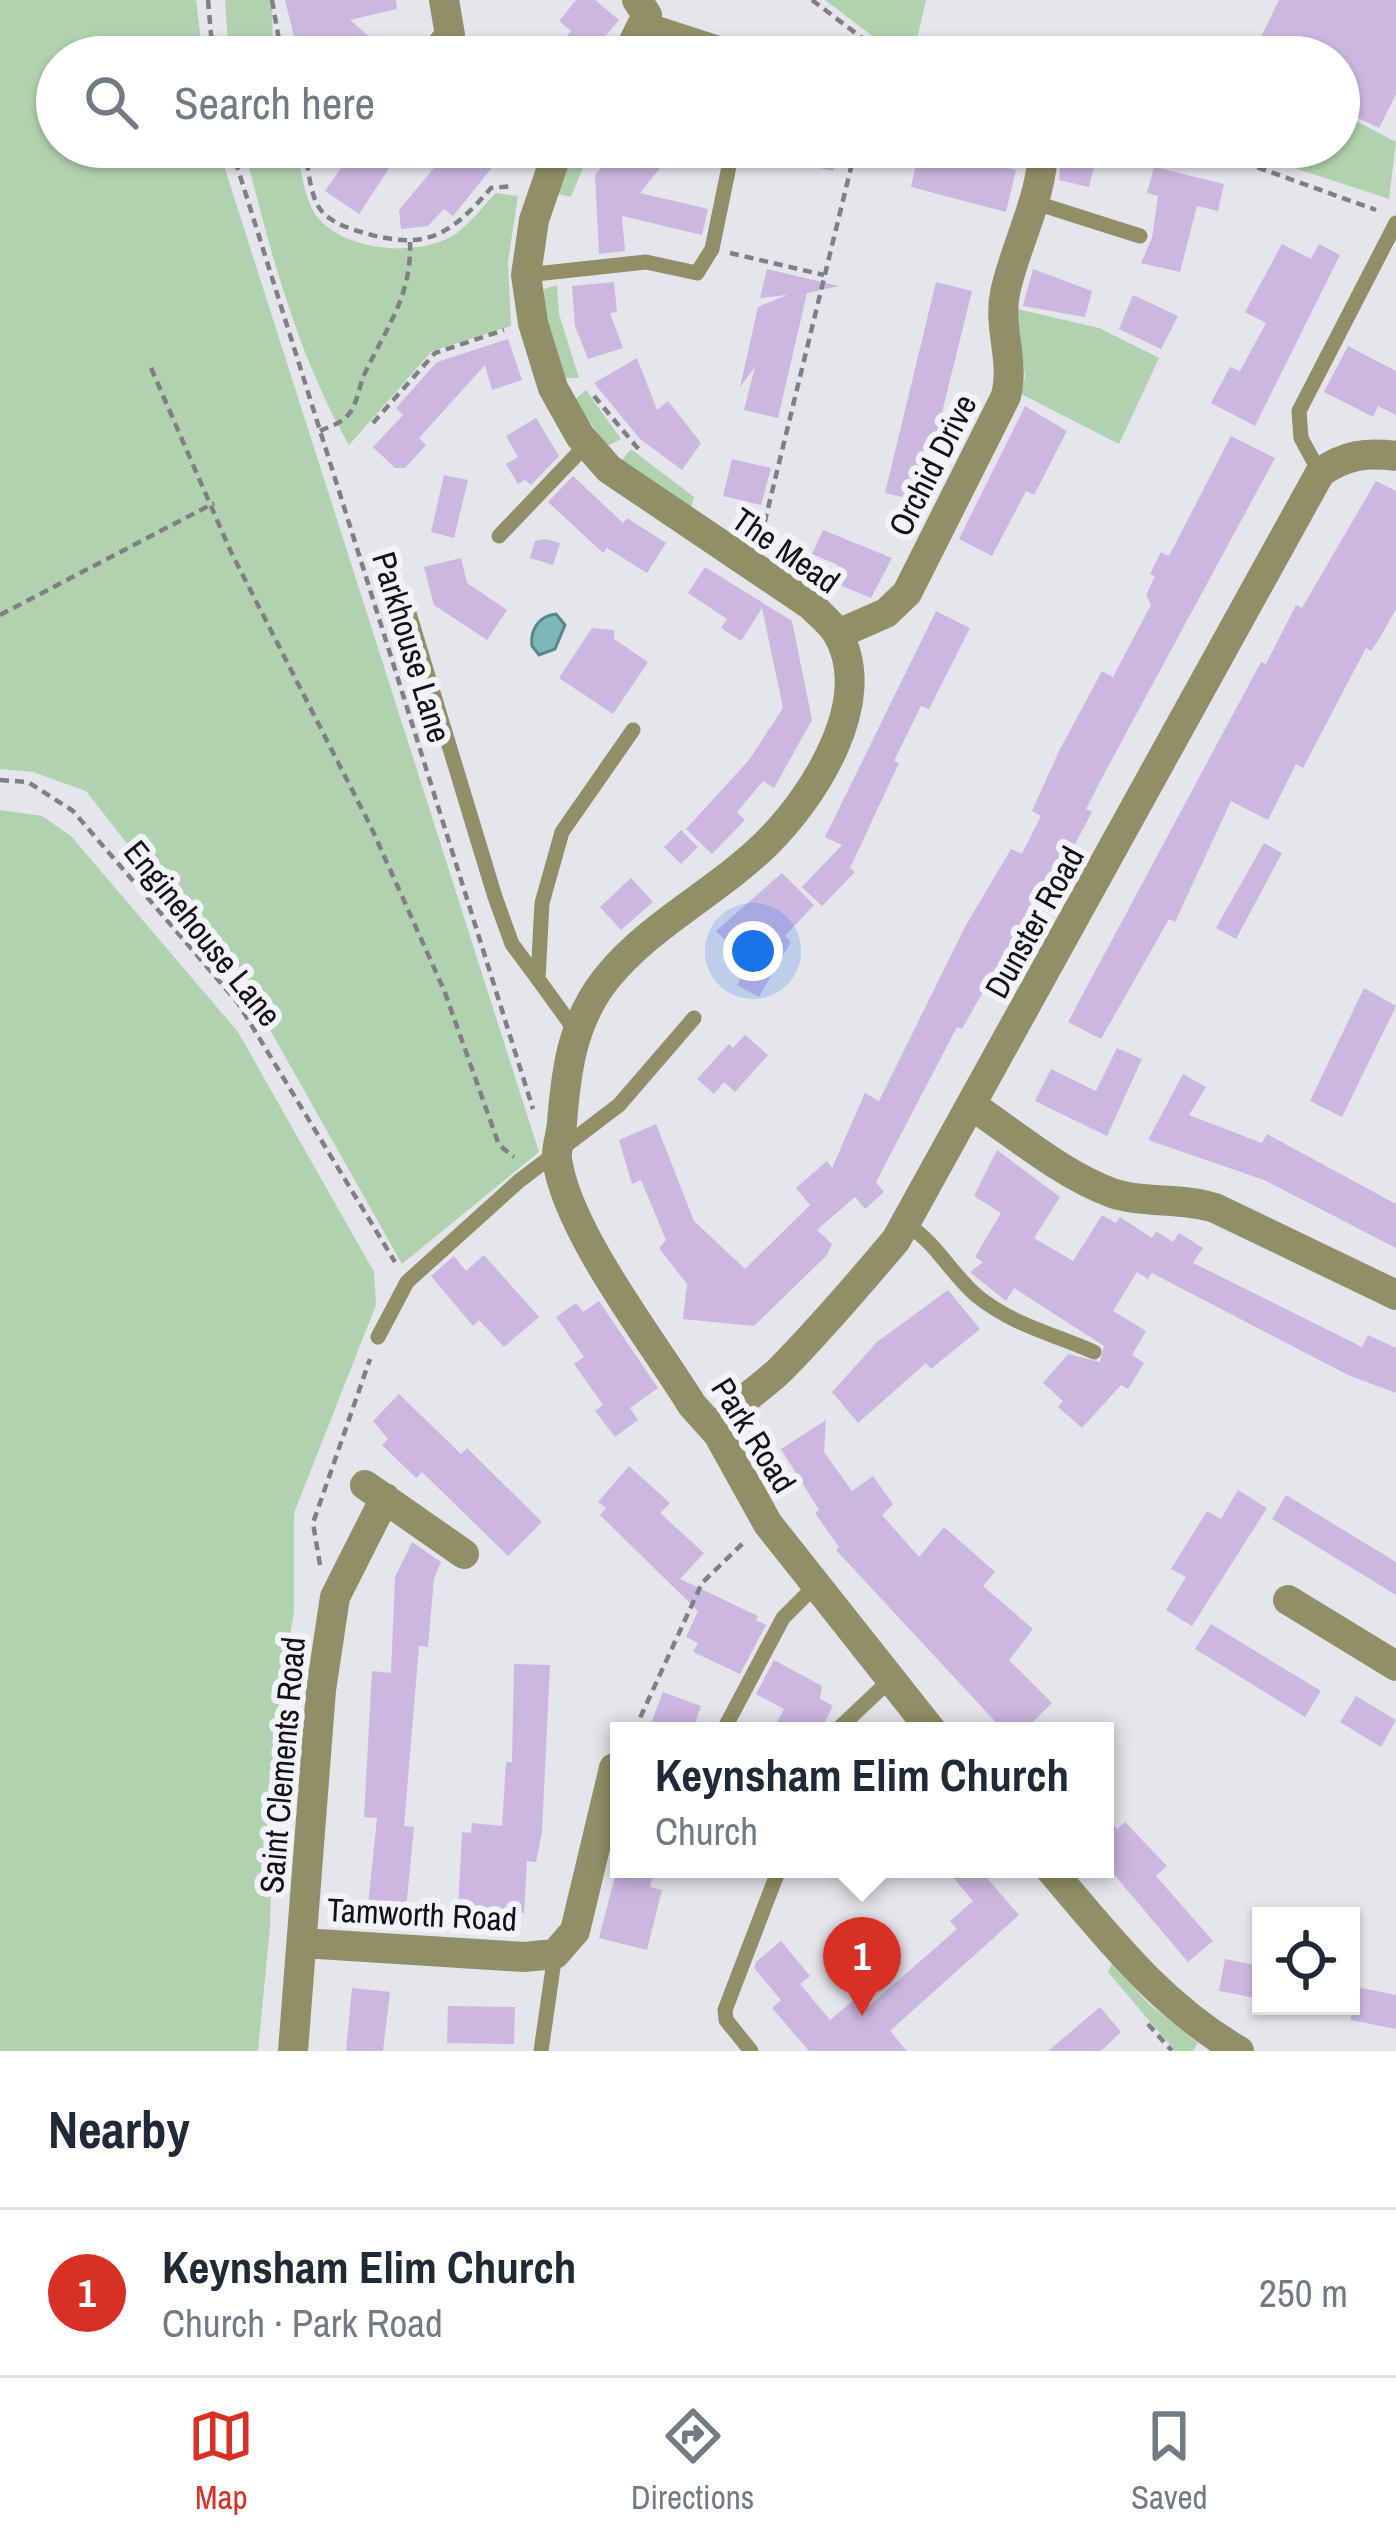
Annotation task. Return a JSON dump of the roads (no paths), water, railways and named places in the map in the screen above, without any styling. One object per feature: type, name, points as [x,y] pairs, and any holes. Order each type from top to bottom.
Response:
[{"type":"street","points":[[444,0],[449,36]]},
{"type":"street","points":[[640,14],[690,36]]},
{"type":"street","name":"The Mead","points":[[546,1162],[562,1080],[577,1033],[604,981],[644,939],[687,911],[767,843],[810,789],[847,706],[849,680],[838,634],[812,606],[667,506],[637,492],[587,444],[553,388],[532,320],[526,275],[534,220],[553,168]]},
{"type":"street","name":"Orchid Drive","points":[[838,634],[886,613],[907,593],[1006,396],[1012,373],[1004,298],[1039,168]]},
{"type":"street","points":[[1320,473],[1336,461],[1370,452],[1396,456]]},
{"type":"street","name":"Dunster Road","points":[[718,1434],[728,1414],[761,1389],[828,1321],[906,1223],[1320,473]]},
{"type":"street","points":[[974,1107],[1091,1184],[1116,1195],[1215,1208],[1396,1295]]},
{"type":"street","name":"Park Road","points":[[546,1162],[692,1405],[718,1434],[768,1524],[925,1722]]},
{"type":"street","name":"Saint Clements Road","points":[[293,2051],[321,1690],[335,1598],[375,1491],[464,1554]]},
{"type":"street","points":[[1288,1600],[1396,1666]]},
{"type":"street","name":"Tamworth Road","points":[[302,1943],[524,1957],[555,1954],[575,1931],[610,1785]]},
{"type":"street","points":[[1057,1878],[1154,1989],[1197,2026],[1239,2051]]},
{"type":"lane","points":[[526,275],[646,262],[697,273],[712,249],[729,168]]},
{"type":"lane","points":[[1033,202],[1139,236]]},
{"type":"lane","points":[[1320,473],[1301,438],[1299,411],[1396,223]]},
{"type":"lane","points":[[499,536],[587,444]]},
{"type":"lane","points":[[408,610],[512,944],[577,1033]]},
{"type":"lane","points":[[538,979],[542,903],[562,832],[633,730]]},
{"type":"lane","points":[[378,1337],[407,1282],[619,1106],[694,1018]]},
{"type":"lane","points":[[906,1223],[934,1242],[982,1300],[1026,1329],[1094,1352]]},
{"type":"lane","points":[[727,1722],[783,1618],[816,1585]]},
{"type":"lane","points":[[846,1722],[890,1680]]},
{"type":"lane","points":[[751,2051],[726,2020],[725,2009],[776,1878]]},
{"type":"lane","points":[[541,2051],[555,1954]]},
{"type":"water","points":[[556,614],[565,625],[555,649],[539,655],[532,646],[534,629],[545,617]]},
{"type":"place","name":"Keynsham Elim Church","points":[[862,2016]]}]
